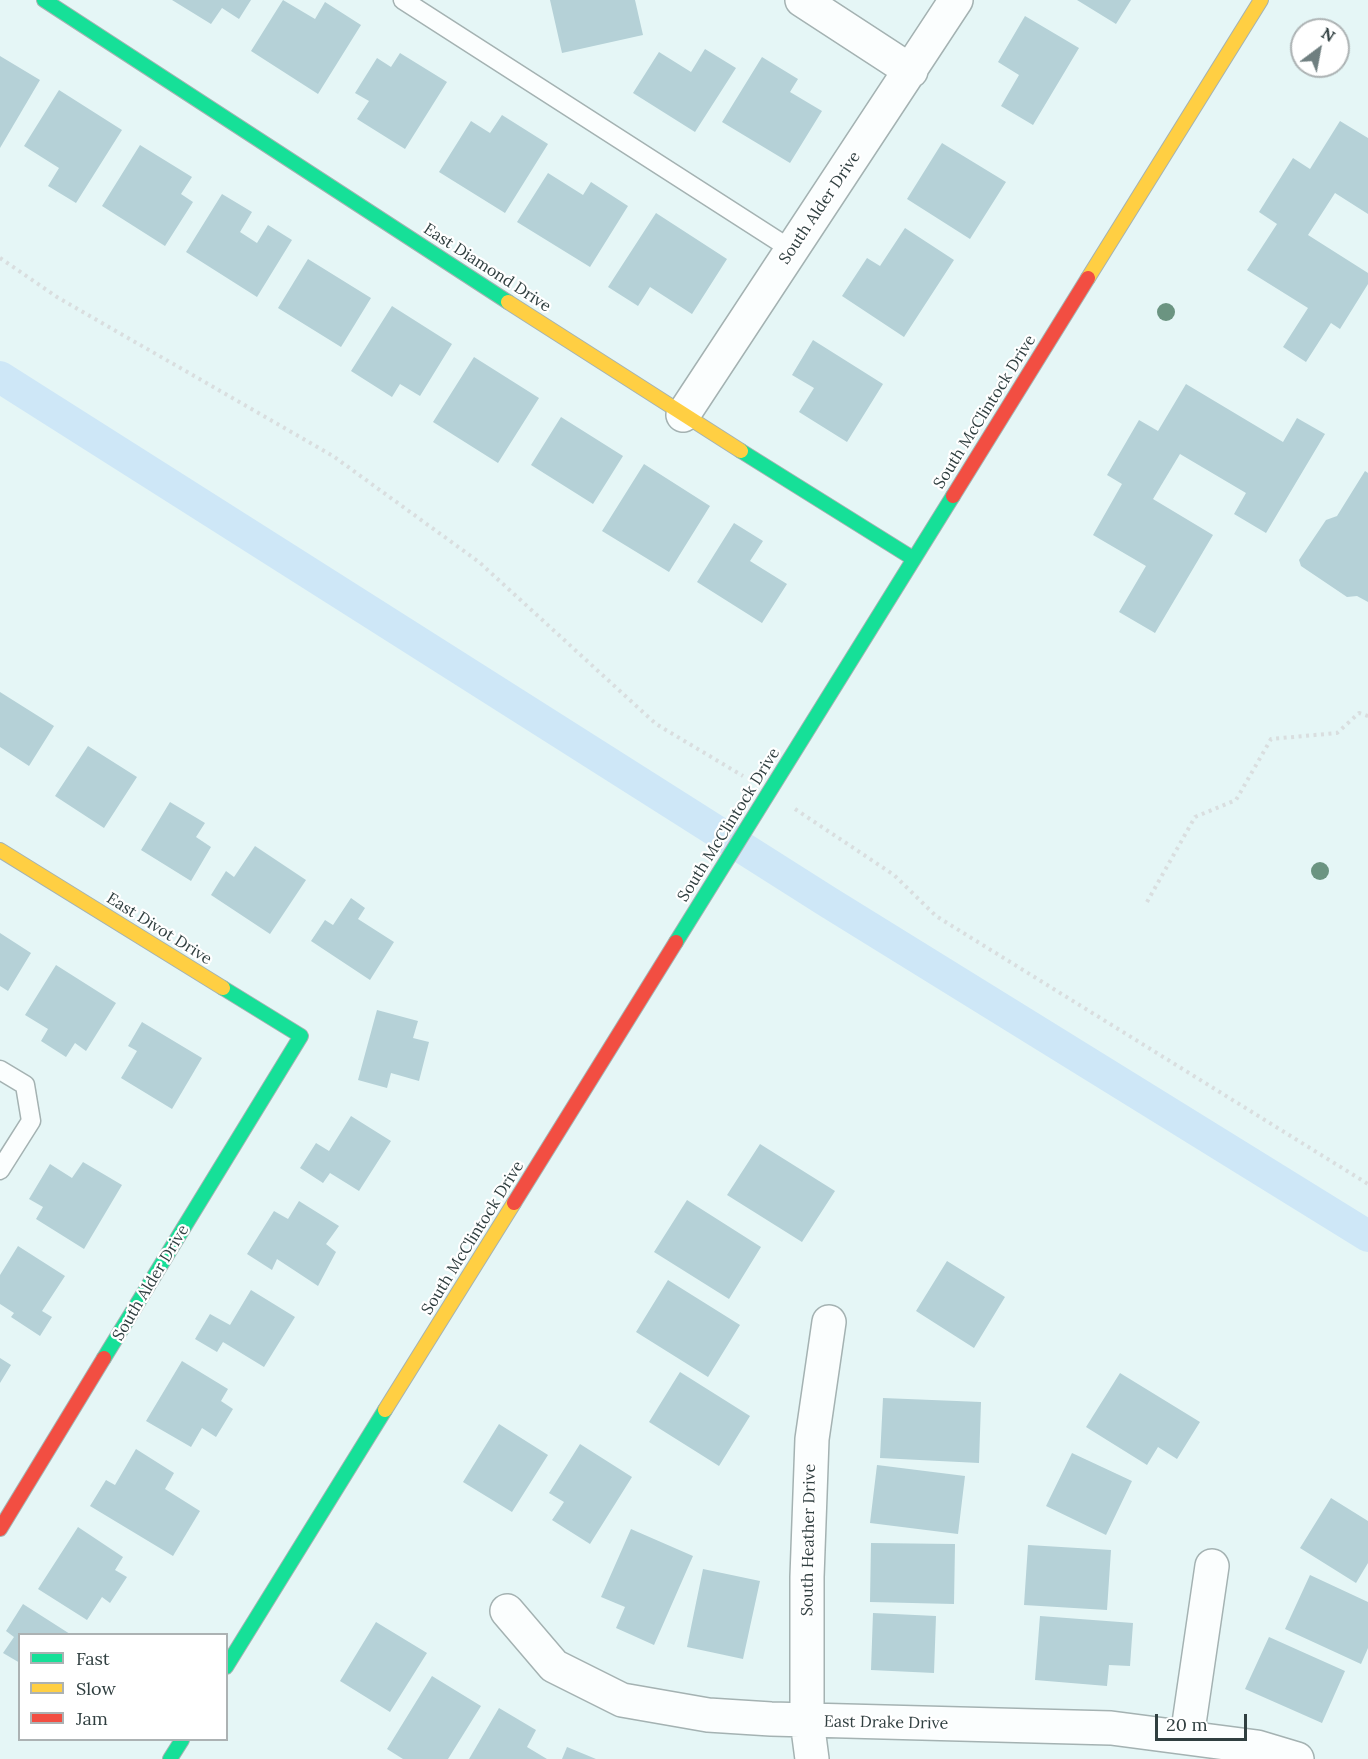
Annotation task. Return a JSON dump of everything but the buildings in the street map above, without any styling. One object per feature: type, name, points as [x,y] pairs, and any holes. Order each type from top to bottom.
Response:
[{"type":"main road","name":"East Diamond Drive","points":[[44,0],[683,415],[914,559]]},
{"type":"main road","name":"South McClintock Drive","points":[[228,1664],[1261,0]]},
{"type":"main road","name":"East Divot Drive","points":[[0,850],[301,1036]]},
{"type":"main road","name":"South Alder Drive","points":[[0,1529],[301,1036]]},
{"type":"main road","points":[[170,1759],[181,1741]]},
{"type":"street","points":[[802,0],[911,70]]},
{"type":"street","name":"South Alder Drive","points":[[683,415],[956,0]]},
{"type":"street","name":"South Heather Drive","points":[[813,1759],[807,1721],[807,1577],[812,1439],[829,1322]]},
{"type":"street","points":[[1186,1737],[1212,1566]]},
{"type":"street","name":"East Drake Drive","points":[[507,1611],[554,1666],[622,1700],[708,1715],[807,1721],[1111,1728],[1257,1747],[1297,1759]]},
{"type":"lane","points":[[402,0],[792,250]]},
{"type":"lane","points":[[0,1070],[25,1085],[31,1121],[0,1170]]},
{"type":"path","points":[[0,258],[57,297],[342,463],[479,562],[656,724],[719,760]]},
{"type":"path","points":[[1147,902],[1195,817],[1236,800],[1271,739],[1337,733],[1359,713],[1368,716]]},
{"type":"path","points":[[823,828],[894,875],[936,916],[996,956],[1368,1184]]},
{"type":"waterway","points":[[0,377],[828,902],[1368,1236]]},
{"type":"traffic: fast","points":[[44,0],[508,302]]},
{"type":"traffic: fast","points":[[741,451],[914,559]]},
{"type":"traffic: fast","points":[[676,942],[953,496]]},
{"type":"traffic: fast","points":[[104,1358],[301,1036],[223,988]]},
{"type":"traffic: fast","points":[[228,1664],[385,1410]]},
{"type":"traffic: fast","points":[[170,1759],[181,1741]]},
{"type":"traffic: slow","points":[[1088,278],[1261,0]]},
{"type":"traffic: slow","points":[[508,302],[741,451]]},
{"type":"traffic: slow","points":[[0,850],[223,988]]},
{"type":"traffic: slow","points":[[385,1410],[514,1203]]},
{"type":"traffic: jam","points":[[953,496],[1088,278]]},
{"type":"traffic: jam","points":[[514,1203],[676,942]]},
{"type":"traffic: jam","points":[[0,1529],[104,1358]]}]
